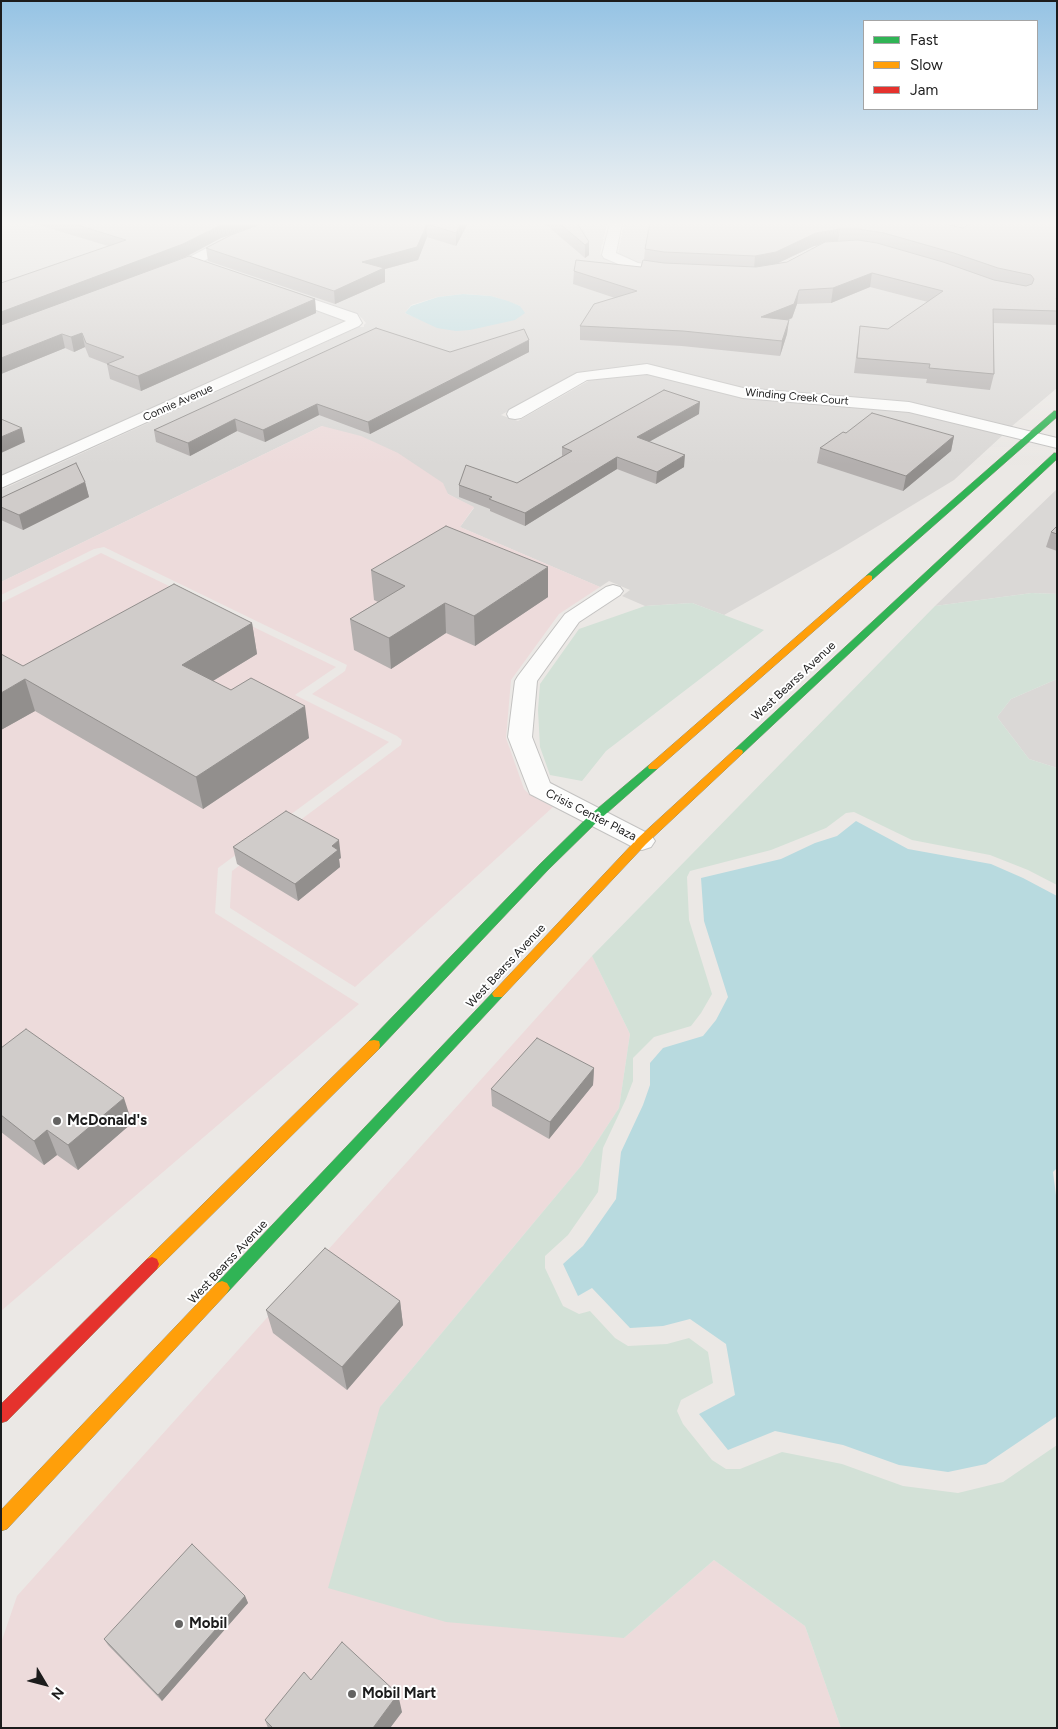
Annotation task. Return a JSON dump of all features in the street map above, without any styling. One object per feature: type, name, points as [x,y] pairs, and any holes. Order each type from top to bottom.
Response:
[{"type":"main road","points":[[1,1415],[208,1207],[402,1018],[544,867],[595,817],[1057,413]]},
{"type":"main road","name":"West Bearss Avenue","points":[[1,1523],[642,841],[1057,455]]},
{"type":"street","name":"Connie Avenue","points":[[1,482],[354,323],[352,317],[313,304]]},
{"type":"street","name":"Winding Creek Court","points":[[515,414],[583,376],[647,369],[743,393],[909,407],[1057,443]]},
{"type":"street","name":"Crisis Center Plaza","points":[[613,590],[572,618],[529,676],[526,682],[520,737],[539,788],[642,841]]},
{"type":"shaded area","points":[[1,304],[69,304],[1,329]]},
{"type":"shaded area","points":[[94,304],[298,304],[343,319],[344,322],[1,476],[1,339]]},
{"type":"shaded area","points":[[327,304],[415,304],[411,305],[405,313],[419,319],[520,306],[513,304],[1057,304],[1057,388],[1011,427],[912,403],[745,389],[643,365],[574,374],[501,415],[518,421],[590,380],[647,373],[739,396],[908,411],[1003,435],[954,480],[840,549],[724,615],[692,603],[645,606],[622,596],[630,590],[609,581],[600,587],[460,527],[474,508],[322,426],[1,582],[1,490],[359,327],[364,327],[366,323],[358,314]]},
{"type":"shaded area","points":[[322,426],[361,436],[398,453],[443,483],[448,494],[474,507],[460,527],[600,587],[559,614],[511,680],[506,738],[524,789],[530,795],[553,807],[355,987],[230,908],[232,871],[401,745],[402,740],[397,736],[312,694],[345,671],[347,665],[104,547],[94,549],[1,595],[1,582]]},
{"type":"shaded area","points":[[1057,489],[1057,594],[1032,593],[935,606]]},
{"type":"shaded area","points":[[101,553],[336,667],[295,695],[389,742],[218,868],[215,913],[359,1004],[1,1311],[1,603]]},
{"type":"shaded area","points":[[1032,593],[1057,594],[1057,679],[1011,699],[997,717],[1029,759],[1057,768],[1057,885],[1028,870],[990,855],[912,840],[854,812],[846,813],[826,828],[771,850],[690,871],[687,877],[689,920],[712,994],[691,1026],[654,1037],[633,1058],[633,1081],[603,1148],[598,1192],[568,1235],[545,1256],[545,1268],[563,1306],[579,1314],[590,1311],[615,1338],[628,1346],[667,1344],[689,1338],[708,1352],[713,1383],[681,1400],[677,1411],[683,1424],[712,1460],[726,1469],[740,1469],[782,1452],[842,1464],[903,1486],[958,1493],[1003,1482],[1057,1445],[1057,1728],[841,1728],[805,1626],[714,1560],[624,1638],[446,1622],[328,1588],[380,1407],[581,1166],[619,1108],[630,1034],[592,956],[935,606]]},
{"type":"shaded area","points":[[692,603],[764,630],[606,751],[582,781],[550,775],[540,747],[538,710],[540,684],[579,629],[645,606]]},
{"type":"shaded area","points":[[1057,679],[1057,768],[1029,759],[997,717],[1011,699]]},
{"type":"shaded area","points":[[592,956],[630,1034],[619,1108],[581,1166],[380,1407],[624,1638],[714,1560],[805,1626],[841,1728],[1,1728],[1,1643],[17,1596]]},
{"type":"water","points":[[418,304],[514,304],[520,306],[525,313],[515,320],[470,330],[456,331],[437,328],[405,313],[411,306]]},
{"type":"water","points":[[856,821],[908,849],[991,864],[1057,896],[1057,1168],[1053,1172],[1057,1203],[1057,1416],[986,1464],[948,1472],[899,1465],[843,1445],[775,1431],[728,1450],[699,1414],[735,1395],[726,1344],[690,1319],[663,1326],[630,1328],[592,1288],[578,1296],[563,1264],[583,1246],[616,1199],[621,1152],[643,1105],[650,1085],[650,1063],[663,1048],[703,1036],[716,1020],[728,997],[704,921],[701,878],[781,859],[815,843],[837,836]]},
{"type":"building","points":[[1,304],[23,304],[1,312]]},
{"type":"building","points":[[59,304],[304,304],[138,376],[107,364],[124,357],[86,343],[82,333],[71,337],[62,334],[1,358],[1,325]]},
{"type":"building","points":[[594,304],[794,304],[761,317],[789,320],[782,341],[683,331],[580,326]]},
{"type":"building","points":[[925,304],[1057,304],[1057,311],[993,309],[994,374],[929,368],[930,364],[857,358],[860,326],[888,329]]},
{"type":"building","points":[[376,328],[450,352],[524,329],[529,340],[368,422],[317,404],[263,430],[235,419],[188,443],[154,430]]},
{"type":"building","points":[[664,390],[700,402],[637,437],[685,455],[657,472],[617,457],[525,513],[489,499],[492,497],[459,485],[466,465],[517,483],[572,451],[562,447]]},
{"type":"building","points":[[872,413],[954,436],[906,476],[820,448],[843,432],[846,433]]},
{"type":"building","points":[[1,419],[22,428],[1,437]]},
{"type":"building","points":[[76,463],[85,482],[19,515],[1,507],[1,498]]},
{"type":"building","points":[[446,526],[548,567],[474,616],[445,603],[389,638],[350,619],[405,586],[371,570]]},
{"type":"building","points":[[1057,526],[1057,534],[1051,532]]},
{"type":"building","points":[[174,584],[252,623],[182,665],[231,690],[251,678],[305,706],[196,777],[25,679],[1,693],[1,654],[23,666]]},
{"type":"building","points":[[286,811],[339,840],[332,846],[338,850],[295,884],[233,847]]},
{"type":"building","points":[[26,1029],[124,1098],[68,1145],[47,1130],[34,1141],[1,1115],[1,1048]]},
{"type":"building","points":[[537,1038],[594,1068],[550,1122],[491,1089]]},
{"type":"building","points":[[325,1248],[400,1301],[342,1367],[266,1310]]},
{"type":"building","name":"Mobil","points":[[192,1544],[245,1596],[158,1695],[104,1639]]},
{"type":"building","name":"Mobil Mart","points":[[342,1642],[398,1694],[373,1728],[273,1728],[265,1720],[304,1672],[311,1680]]},
{"type":"traffic: fast","points":[[869,578],[1057,413]]},
{"type":"traffic: fast","points":[[738,752],[1057,455]]},
{"type":"traffic: fast","points":[[374,1045],[544,867],[595,817],[653,767]]},
{"type":"traffic: fast","points":[[222,1288],[498,994]]},
{"type":"traffic: slow","points":[[653,767],[869,578]]},
{"type":"traffic: slow","points":[[498,994],[642,841],[738,752]]},
{"type":"traffic: slow","points":[[152,1264],[374,1045]]},
{"type":"traffic: slow","points":[[1,1523],[222,1288]]},
{"type":"traffic: jam","points":[[1,1415],[152,1264]]},
{"type":"place","name":"McDonald's","points":[[57,1121]]},
{"type":"place","name":"Mobil","points":[[179,1624]]},
{"type":"place","name":"Mobil Mart","points":[[352,1694]]}]
